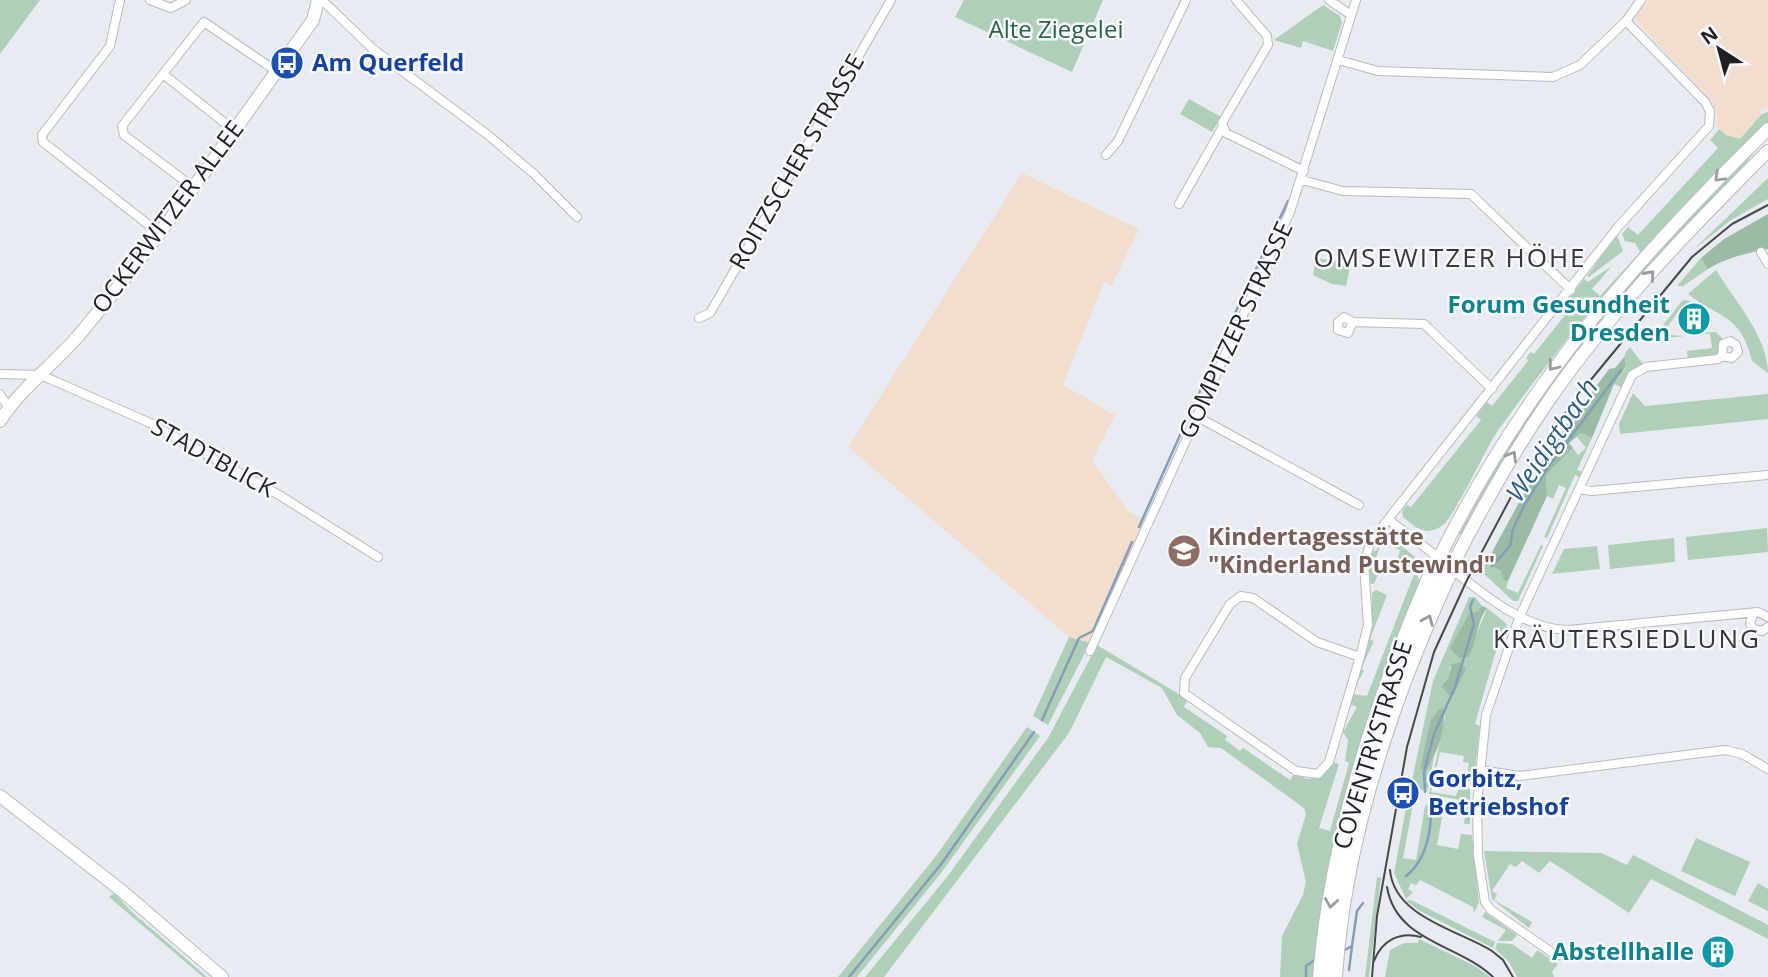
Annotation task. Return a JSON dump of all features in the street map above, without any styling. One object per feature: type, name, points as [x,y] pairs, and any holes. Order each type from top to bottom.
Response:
[{"type":"highway","name":"COVENTRYSTRASSE","points":[[1321,977],[1334,881],[1368,746],[1407,631],[1445,563]]},
{"type":"highway","name":"COVENTRYSTRASSE","points":[[1334,977],[1347,883],[1368,794],[1398,695],[1445,563]]},
{"type":"main road","name":"OCKERWITZER ALLEE","points":[[0,421],[8,407],[79,335],[159,233],[236,131],[313,20],[318,1]]},
{"type":"main road","name":"COVENTRYSTRASSE","points":[[1445,563],[1476,484],[1549,372],[1619,285],[1706,190],[1768,129]]},
{"type":"main road","name":"COVENTRYSTRASSE","points":[[1445,563],[1518,446],[1570,371],[1689,231],[1768,151]]},
{"type":"main road","points":[[0,796],[122,891],[222,977]]},
{"type":"street","points":[[120,0],[110,46],[42,135],[43,142],[159,233]]},
{"type":"street","points":[[150,0],[171,8],[186,0]]},
{"type":"street","name":"ROITZSCHER STRASSE","points":[[699,318],[709,313],[891,0]]},
{"type":"street","points":[[1106,155],[1118,141],[1185,0]]},
{"type":"street","points":[[1179,204],[1268,45],[1267,36],[1236,0]]},
{"type":"street","points":[[1329,0],[1351,15]]},
{"type":"street","name":"GOMPITZER STRASSE","points":[[1090,651],[1303,176],[1356,0]]},
{"type":"street","points":[[1338,60],[1378,71],[1553,77],[1580,65],[1626,21],[1641,0]]},
{"type":"street","points":[[318,1],[323,1],[373,49],[431,95],[488,135],[534,174],[577,217]]},
{"type":"street","points":[[1360,657],[1328,648],[1253,598],[1241,596],[1230,604],[1185,678],[1182,688],[1187,697],[1296,771],[1318,774],[1329,762],[1360,657],[1370,610],[1366,552],[1572,290],[1618,227],[1702,136],[1711,120],[1705,102],[1626,21]]},
{"type":"street","points":[[193,187],[121,131],[204,22],[276,71]]},
{"type":"street","points":[[163,74],[236,131]]},
{"type":"street","points":[[1222,128],[1226,133],[1303,176],[1343,191],[1471,194],[1482,201],[1572,290]]},
{"type":"street","points":[[1761,252],[1768,264]]},
{"type":"street","points":[[1353,322],[1424,324],[1492,389]]},
{"type":"street","points":[[1557,956],[1490,910],[1485,902],[1478,856],[1480,770],[1486,715],[1519,618],[1632,375],[1646,367],[1718,359],[1722,356]]},
{"type":"street","points":[[0,374],[39,375]]},
{"type":"street","name":"STADTBLICK","points":[[39,375],[148,422],[279,495],[378,557]]},
{"type":"street","points":[[0,394],[8,407]]},
{"type":"street","points":[[1196,416],[1359,505]]},
{"type":"street","points":[[1579,489],[1598,490],[1768,475]]},
{"type":"street","points":[[1389,520],[1519,618],[1545,629],[1567,630],[1753,615],[1761,612],[1768,617]]},
{"type":"street","points":[[1753,615],[1750,623],[1753,629],[1762,631],[1768,627]]},
{"type":"street","points":[[1480,770],[1520,776],[1715,750],[1735,751],[1768,769]]},
{"type":"shaded area","points":[[1647,0],[1768,0],[1768,108],[1761,109],[1761,116],[1740,139],[1726,135],[1716,126],[1717,117],[1713,103],[1636,21],[1635,17]]},
{"type":"shaded area","points":[[1022,173],[1139,229],[1112,285],[1104,282],[1063,385],[1115,415],[1092,460],[1128,511],[1145,519],[1090,643],[1069,637],[848,447]]},
{"type":"green space","points":[[0,0],[40,0],[0,54]]},
{"type":"green space","name":"Alte Ziegelei","points":[[964,0],[1103,0],[1072,72],[955,17]]},
{"type":"green space","points":[[1323,5],[1340,16],[1342,23],[1333,51],[1303,41],[1301,48],[1274,40]]},
{"type":"green space","points":[[1189,99],[1221,117],[1212,132],[1180,114]]},
{"type":"green space","points":[[1768,112],[1768,122],[1660,231],[1561,348],[1499,429],[1455,509],[1443,525],[1437,529],[1422,530],[1403,517],[1402,511],[1407,505],[1411,507],[1481,420],[1476,416],[1487,402],[1492,406],[1528,361],[1526,358],[1531,352],[1534,354],[1566,314],[1561,309],[1584,279],[1588,282],[1612,266],[1592,289],[1600,296],[1640,252],[1635,243],[1625,241],[1622,234],[1628,227],[1638,235],[1718,148],[1710,140],[1719,129],[1726,135],[1740,139],[1762,114]]},
{"type":"green space","points":[[1768,136],[1520,435],[1462,535],[1459,534],[1501,458],[1555,372],[1670,236]]},
{"type":"green space","points":[[1768,178],[1768,199],[1731,220],[1693,250]]},
{"type":"green space","points":[[1768,214],[1768,249],[1730,258],[1708,269],[1701,258],[1724,239]]},
{"type":"green space","points":[[1617,235],[1623,251],[1587,276]]},
{"type":"green space","points":[[1316,258],[1351,264],[1346,286],[1332,284],[1313,275]]},
{"type":"green space","points":[[1701,258],[1708,269],[1683,286],[1677,286]]},
{"type":"green space","points":[[1716,270],[1749,319],[1767,359],[1768,373],[1752,361],[1742,334],[1728,319],[1688,294]]},
{"type":"green space","points":[[1683,300],[1690,301],[1690,305],[1681,308],[1667,327],[1670,335],[1685,336],[1666,338],[1659,330]]},
{"type":"green space","points":[[1716,332],[1723,339],[1716,356],[1688,359],[1687,351],[1712,348],[1710,334],[1699,333]]},
{"type":"green space","points":[[1630,347],[1643,364],[1629,374],[1621,387],[1614,384],[1626,367],[1625,353]]},
{"type":"green space","points":[[1625,356],[1626,366],[1614,384],[1592,438],[1581,433],[1569,443],[1573,448],[1546,475],[1547,496],[1508,581],[1504,580],[1501,571],[1486,563],[1545,455],[1609,369],[1615,368]]},
{"type":"green space","points":[[1633,393],[1645,406],[1768,394],[1768,419],[1620,434],[1619,424]]},
{"type":"green space","points":[[1581,433],[1592,438],[1577,470],[1582,472],[1579,477],[1575,475],[1547,538],[1544,537],[1566,488],[1559,485],[1553,499],[1547,496],[1546,475],[1573,448],[1578,455],[1586,448],[1577,437]]},
{"type":"green space","points":[[1767,528],[1768,552],[1688,560],[1686,537]]},
{"type":"green space","points":[[1384,535],[1389,535],[1415,557],[1420,587],[1317,977],[1280,977],[1282,936],[1303,895],[1306,882],[1297,844],[1306,814],[1304,808],[1221,748],[1208,747],[1200,733],[1177,715],[1162,688],[1106,657],[1069,733],[884,977],[865,977],[947,877],[1048,738],[1097,645],[1182,696],[1187,701],[1184,707],[1227,736],[1225,740],[1240,751],[1243,748],[1290,780],[1294,774],[1307,779],[1321,777],[1333,762],[1339,764],[1319,828],[1330,831],[1349,763],[1345,761],[1348,740],[1343,732],[1357,707],[1350,704],[1353,694],[1367,696],[1416,569],[1397,562],[1400,550],[1383,543]]},
{"type":"green space","points":[[1674,538],[1675,562],[1610,569],[1608,545]]},
{"type":"green space","points":[[1381,542],[1372,572],[1378,574],[1374,584],[1371,584],[1368,564],[1371,549],[1376,551]]},
{"type":"green space","points":[[1541,545],[1543,546],[1518,601],[1513,601],[1481,571],[1486,563],[1501,571],[1508,582],[1506,588],[1518,593]]},
{"type":"green space","points":[[1597,546],[1600,569],[1552,574],[1564,549]]},
{"type":"green space","points":[[1376,590],[1387,595],[1370,639],[1374,641],[1361,669],[1364,671],[1356,685],[1372,625],[1372,593]]},
{"type":"green space","points":[[1469,597],[1475,597],[1482,606],[1451,648],[1459,658],[1473,643],[1487,608],[1507,624],[1494,657],[1475,724],[1480,726],[1474,779],[1466,782],[1469,763],[1463,762],[1464,756],[1440,752],[1431,792],[1456,796],[1458,790],[1470,789],[1470,801],[1429,794],[1445,717],[1443,712],[1430,721],[1420,769],[1426,771],[1434,757],[1427,792],[1411,785],[1433,681]],"holes":[[[1450,667],[1466,669],[1454,695],[1448,695],[1441,686],[1449,676]]]},
{"type":"green space","points":[[1482,606],[1487,608],[1471,651],[1468,657],[1459,658],[1450,648],[1469,614],[1477,612]]},
{"type":"green space","points":[[1069,637],[1090,643],[1048,725],[1033,716]]},
{"type":"green space","points":[[1460,662],[1466,669],[1454,695],[1448,695],[1441,686],[1448,678],[1452,664]]},
{"type":"green space","points":[[1443,708],[1444,724],[1440,741],[1426,771],[1420,769],[1430,721],[1439,709]]},
{"type":"green space","points":[[1027,727],[1040,736],[941,873],[857,977],[838,977],[936,856]]},
{"type":"green space","points":[[1437,800],[1470,806],[1470,824],[1464,824],[1466,810],[1444,806],[1437,845],[1458,849],[1461,834],[1472,835],[1479,902],[1474,913],[1473,907],[1420,880],[1416,885],[1411,883],[1408,889],[1413,892],[1406,899],[1394,873],[1407,803],[1413,804],[1403,858],[1416,860],[1425,806]]},
{"type":"green space","points":[[1696,838],[1750,862],[1735,896],[1681,871]]},
{"type":"green space","points":[[1484,851],[1601,853],[1627,865],[1633,855],[1768,925],[1768,939],[1651,879],[1629,913],[1550,861],[1539,873],[1522,861],[1516,867],[1510,864],[1492,891],[1497,894],[1494,900],[1532,922],[1529,928],[1492,899]]},
{"type":"green space","points":[[1377,877],[1381,878],[1369,977],[1365,977]]},
{"type":"green space","points":[[1758,883],[1768,889],[1768,911],[1748,901]]},
{"type":"green space","points":[[114,893],[207,977],[203,977],[109,897]]},
{"type":"green space","points":[[1411,900],[1495,942],[1493,948],[1420,911],[1406,901]]},
{"type":"green space","points":[[1485,912],[1517,935],[1512,941],[1498,941],[1506,930],[1482,917]]},
{"type":"green space","points":[[1419,939],[1475,966],[1490,977],[1385,977],[1390,950],[1404,943],[1418,943]]},
{"type":"green space","points":[[1497,943],[1512,944],[1532,958],[1537,950],[1558,964],[1552,972],[1554,977],[1517,977],[1509,962],[1495,949]]},
{"type":"waterway","points":[[1249,284],[1288,201]]},
{"type":"waterway","points":[[1228,328],[1246,290]]},
{"type":"waterway","points":[[1208,373],[1226,334]]},
{"type":"waterway","name":"Weidigtbach","points":[[1492,566],[1510,546],[1513,529],[1524,506],[1548,467],[1621,370]]},
{"type":"waterway","points":[[1188,417],[1206,378]]},
{"type":"waterway","points":[[1139,527],[1185,424]]},
{"type":"waterway","points":[[1042,720],[1079,638],[1093,631],[1132,542]]},
{"type":"waterway","name":"Weidigtbach","points":[[1425,792],[1424,772],[1434,734],[1455,687],[1474,624],[1470,607],[1473,600]]},
{"type":"waterway","points":[[849,977],[942,863],[1034,732]]},
{"type":"waterway","name":"Weidigtbach","points":[[1406,876],[1424,852],[1429,832],[1430,801]]},
{"type":"waterway","name":"Weidigtbach","points":[[1343,951],[1352,946],[1357,911],[1363,903]]},
{"type":"waterway","points":[[1349,970],[1352,946]]},
{"type":"waterway","name":"Weidigtbach","points":[[1306,977],[1306,966],[1316,959]]},
{"type":"tram line","points":[[1372,977],[1377,916],[1407,747],[1434,652],[1467,580],[1521,478],[1575,399],[1692,257],[1732,224],[1768,205]]},
{"type":"tram line","points":[[1390,870],[1394,886],[1403,900],[1415,911],[1492,951],[1503,960],[1513,977]]},
{"type":"tram line","points":[[1387,887],[1393,905],[1403,920],[1416,931],[1479,966],[1493,977]]},
{"type":"tram line","points":[[1374,961],[1382,948],[1393,939],[1406,935],[1421,937]]},
{"type":"place","name":"Am Querfeld","points":[[287,63]]},
{"type":"place","name":"Forum Gesundheit Dresden","points":[[1694,319]]},
{"type":"place","name":"Kindertagesstätte \"Kinderland Pustewind\"","points":[[1184,551]]},
{"type":"place","name":"Gorbitz, Betriebshof","points":[[1403,793]]},
{"type":"place","name":"Abstellhalle","points":[[1718,952]]},
{"type":"district","name":"OMSEWITZER HÖHE","points":[[1450,258]]},
{"type":"district","name":"KRÄUTERSIEDLUNG","points":[[1627,639]]}]
